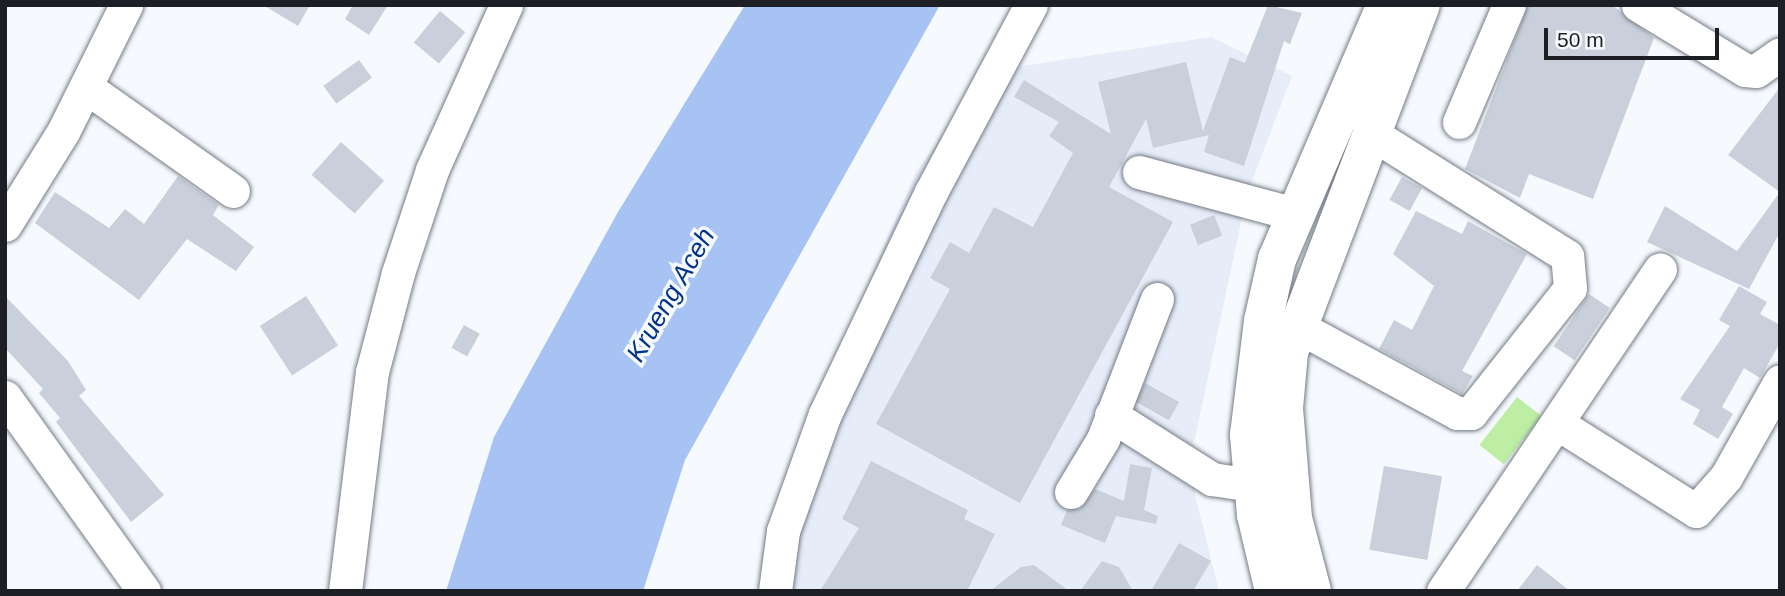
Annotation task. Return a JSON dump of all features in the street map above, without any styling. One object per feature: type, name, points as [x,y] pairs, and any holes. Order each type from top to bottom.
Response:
[{"type":"highway","points":[[1275,591],[1252,485],[1249,435],[1263,321],[1296,214],[1386,5]]},
{"type":"highway","points":[[1312,591],[1293,517],[1284,408],[1295,325],[1421,5]]},
{"type":"street","points":[[5,225],[86,87],[126,5]]},
{"type":"street","points":[[775,591],[783,531],[825,414],[931,192],[1031,5]]},
{"type":"street","points":[[1459,122],[1509,5]]},
{"type":"street","points":[[1638,5],[1745,70],[1756,71],[1780,54]]},
{"type":"street","points":[[345,591],[372,372],[398,273],[432,170],[495,9]]},
{"type":"street","points":[[86,87],[233,191]]},
{"type":"street","points":[[1295,325],[1457,413],[1471,413],[1570,288],[1567,256],[1369,132]]},
{"type":"street","points":[[1139,172],[1296,214]]},
{"type":"street","points":[[1443,591],[1560,425],[1660,270]]},
{"type":"street","points":[[1071,492],[1111,415],[1157,299]]},
{"type":"street","points":[[1560,425],[1696,511],[1726,477],[1780,381]]},
{"type":"street","points":[[5,397],[144,591]]},
{"type":"street","points":[[1111,415],[1212,479],[1252,485]]},
{"type":"shaded area","points":[[1211,37],[1292,76],[1247,194],[1194,443],[1195,495],[1219,591],[767,591],[815,408],[916,172],[990,71]]},
{"type":"green space","points":[[1517,397],[1541,416],[1504,464],[1479,445]]},
{"type":"water","name":"Krueng Aceh","points":[[745,5],[940,5],[685,460],[643,591],[446,591],[494,437],[618,212]]},
{"type":"building","points":[[263,5],[310,5],[298,26]]},
{"type":"building","points":[[353,5],[388,5],[369,35],[345,19]]},
{"type":"building","points":[[1268,5],[1302,13],[1290,44],[1284,41],[1244,166],[1204,152],[1209,135],[1153,148],[1146,119],[1109,187],[1173,222],[1020,503],[876,424],[950,289],[930,278],[950,242],[969,253],[994,207],[1033,227],[1073,153],[1049,136],[1059,122],[1014,97],[1024,80],[1111,134],[1098,82],[1186,62],[1203,131],[1230,57],[1245,63]]},
{"type":"building","points":[[1528,5],[1612,5],[1654,38],[1593,199],[1529,174],[1520,198],[1465,169]]},
{"type":"building","points":[[440,11],[465,32],[439,64],[414,42]]},
{"type":"building","points":[[359,60],[372,78],[336,104],[323,86]]},
{"type":"building","points":[[1780,87],[1780,192],[1728,155]]},
{"type":"building","points":[[341,142],[384,181],[355,214],[312,175]]},
{"type":"building","points":[[178,176],[219,205],[213,215],[254,247],[236,271],[187,239],[139,300],[35,223],[55,192],[109,228],[125,209],[144,224]]},
{"type":"building","points":[[1402,177],[1422,188],[1410,211],[1389,200]]},
{"type":"building","points":[[1780,192],[1780,232],[1749,289],[1647,242],[1665,206],[1737,251]]},
{"type":"building","points":[[1416,211],[1462,234],[1468,221],[1527,254],[1462,371],[1473,376],[1462,394],[1379,349],[1394,320],[1412,330],[1434,286],[1393,254]]},
{"type":"building","points":[[1214,215],[1222,235],[1198,245],[1190,225]]},
{"type":"building","points":[[1739,286],[1767,302],[1760,314],[1780,325],[1780,343],[1760,378],[1744,368],[1722,407],[1733,414],[1718,439],[1693,424],[1700,410],[1680,399],[1730,326],[1719,320]]},
{"type":"building","points":[[1589,294],[1610,308],[1574,360],[1554,346]]},
{"type":"building","points":[[5,296],[68,361],[86,390],[79,396],[164,495],[131,522],[56,422],[60,418],[39,393],[43,389],[5,348]]},
{"type":"building","points":[[306,296],[338,345],[292,375],[260,326]]},
{"type":"building","points":[[464,325],[480,334],[467,356],[451,348]]},
{"type":"building","points":[[1145,383],[1179,402],[1169,420],[1135,401]]},
{"type":"building","points":[[871,461],[968,510],[964,519],[995,534],[967,591],[820,591],[859,528],[842,519]]},
{"type":"building","points":[[1130,464],[1152,468],[1144,510],[1158,516],[1156,524],[1116,516],[1105,543],[1061,525],[1067,510],[1081,508],[1095,489],[1124,501]]},
{"type":"building","points":[[1384,466],[1442,476],[1427,560],[1369,550]]},
{"type":"building","points":[[1179,543],[1211,561],[1193,591],[1151,591]]},
{"type":"building","points":[[1102,561],[1119,567],[1133,591],[1080,591]]},
{"type":"building","points":[[1034,565],[1069,591],[990,591],[1021,567]]},
{"type":"building","points":[[1537,565],[1570,591],[1517,591]]}]
